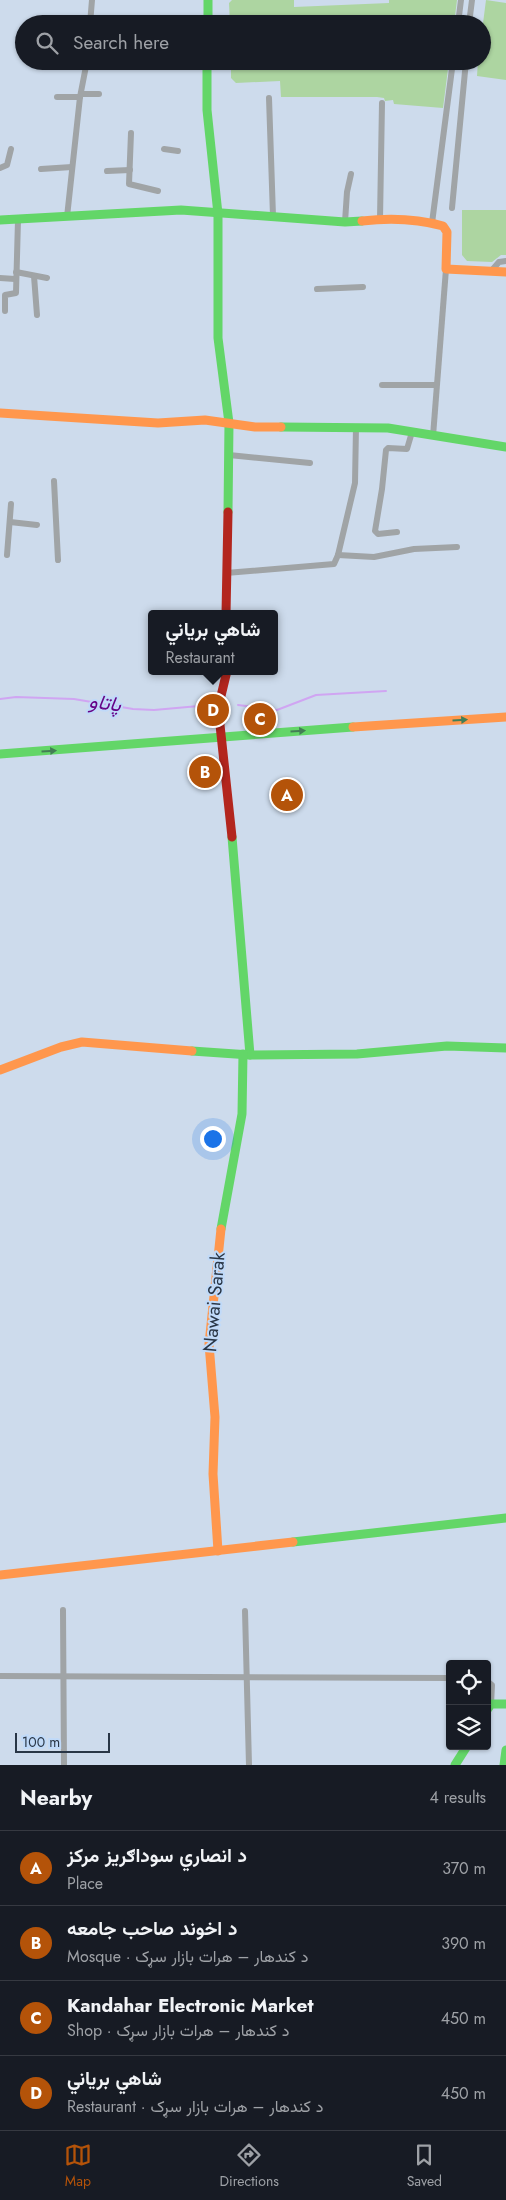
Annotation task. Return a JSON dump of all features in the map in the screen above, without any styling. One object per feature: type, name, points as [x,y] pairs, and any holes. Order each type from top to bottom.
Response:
[{"type":"street","points":[[91,15],[92,0]]},
{"type":"street","points":[[208,0],[208,15]]},
{"type":"street","points":[[459,15],[461,0]]},
{"type":"street","points":[[471,15],[472,0]]},
{"type":"street","points":[[67,217],[80,96],[85,70]]},
{"type":"street","points":[[207,70],[207,110],[218,214],[218,338],[229,423],[226,610]]},
{"type":"street","points":[[432,223],[452,70]]},
{"type":"street","points":[[452,208],[465,70]]},
{"type":"street","points":[[57,97],[99,94]]},
{"type":"street","points":[[269,98],[273,216]]},
{"type":"street","points":[[380,219],[382,103]]},
{"type":"street","points":[[131,133],[130,185],[158,191]]},
{"type":"street","points":[[0,168],[7,165],[11,149]]},
{"type":"street","points":[[164,149],[178,151]]},
{"type":"street","points":[[41,169],[72,167]]},
{"type":"street","points":[[106,171],[130,170]]},
{"type":"street","points":[[345,222],[347,192],[351,174]]},
{"type":"street","points":[[0,220],[182,210],[345,222],[368,222],[380,219],[432,223],[443,226],[447,232],[446,269],[433,436]]},
{"type":"street","points":[[5,311],[5,295],[16,293],[18,220]]},
{"type":"street","points":[[493,269],[499,262],[506,261]]},
{"type":"street","points":[[446,269],[506,272]]},
{"type":"street","points":[[0,278],[16,276],[47,278]]},
{"type":"street","points":[[34,276],[36,315]]},
{"type":"street","points":[[317,289],[363,287]]},
{"type":"street","points":[[382,385],[436,385]]},
{"type":"street","points":[[0,413],[158,423],[205,420],[255,427],[388,428],[506,447]]},
{"type":"street","points":[[226,573],[334,564],[338,555],[355,483],[356,427]]},
{"type":"street","points":[[397,532],[378,534],[375,531],[386,449],[407,449],[412,432]]},
{"type":"street","points":[[229,455],[310,463]]},
{"type":"street","points":[[54,481],[58,560]]},
{"type":"street","points":[[7,555],[11,504]]},
{"type":"street","points":[[10,522],[37,525]]},
{"type":"street","points":[[338,555],[374,557],[414,549],[456,547]]},
{"type":"street","name":"Nawai Sarak","points":[[218,1551],[212,1474],[215,1418],[208,1344],[222,1225],[242,1114],[246,1055],[235,871],[220,701],[227,682],[227,675]]},
{"type":"street","points":[[0,754],[185,741],[222,736],[506,717]]},
{"type":"street","points":[[0,1070],[20,1065],[66,1044],[82,1042],[246,1055],[357,1054],[447,1046],[506,1048]]},
{"type":"street","points":[[0,1576],[506,1518]]},
{"type":"street","points":[[63,1610],[64,1765]]},
{"type":"street","points":[[245,1612],[245,1676],[249,1765]]},
{"type":"street","points":[[0,1676],[446,1678]]},
{"type":"street","points":[[491,1707],[506,1704]]},
{"type":"street","points":[[455,1765],[464,1750]]},
{"type":"street","points":[[504,1765],[506,1750]]},
{"type":"green space","points":[[232,0],[294,0],[294,7],[389,3],[389,0],[457,0],[455,15],[230,15],[229,3]]},
{"type":"green space","points":[[486,0],[506,3],[506,80],[477,76],[477,70],[491,70],[491,15],[484,15]]},
{"type":"green space","points":[[231,70],[448,70],[443,108],[394,104],[393,100],[385,101],[384,98],[377,97],[281,97],[280,81],[236,83],[231,78]]},
{"type":"green space","points":[[462,210],[506,210],[506,255],[501,255],[492,262],[467,261],[462,255]]},
{"type":"waterway","points":[[238,705],[277,710],[316,695],[386,691]]},
{"type":"waterway","name":"پاتاو","points":[[0,699],[16,697],[74,699],[133,709],[154,710],[210,705]]},
{"type":"traffic: fast","points":[[208,0],[208,15]]},
{"type":"traffic: fast","points":[[207,70],[207,110],[218,214],[218,338],[229,423],[228,512]]},
{"type":"traffic: fast","points":[[0,220],[181,210],[345,222],[362,221]]},
{"type":"traffic: fast","points":[[281,427],[388,428],[506,447]]},
{"type":"traffic: fast","points":[[0,754],[353,727]]},
{"type":"traffic: fast","points":[[232,837],[250,1055]]},
{"type":"traffic: fast","points":[[192,1051],[250,1055],[357,1054],[447,1046],[506,1048]]},
{"type":"traffic: fast","points":[[221,1229],[242,1114],[243,1054]]},
{"type":"traffic: fast","points":[[293,1542],[506,1518]]},
{"type":"traffic: fast","points":[[490,1705],[506,1704]]},
{"type":"traffic: fast","points":[[455,1765],[464,1750]]},
{"type":"traffic: fast","points":[[504,1765],[506,1750]]},
{"type":"traffic: slow","points":[[362,221],[403,220],[443,226],[447,232],[446,269],[506,272]]},
{"type":"traffic: slow","points":[[0,413],[158,423],[205,420],[255,427],[281,427]]},
{"type":"traffic: slow","points":[[353,727],[506,717]]},
{"type":"traffic: slow","points":[[0,1070],[61,1047],[82,1042],[192,1051]]},
{"type":"traffic: slow","points":[[218,1551],[213,1474],[215,1417],[209,1344],[221,1229]]},
{"type":"traffic: slow","points":[[0,1575],[293,1542]]},
{"type":"traffic: jam","points":[[226,610],[228,512]]},
{"type":"traffic: jam","points":[[226,675],[220,700],[220,725],[232,837]]},
{"type":"place","name":"شاهي برياني","points":[[213,710]]},
{"type":"place","name":"Kandahar Electronic Market","points":[[260,719]]},
{"type":"place","name":"د اخوند صاحب جامعه","points":[[205,772]]},
{"type":"place","name":"د انصاري سوداګریز مرکز","points":[[287,795]]}]
